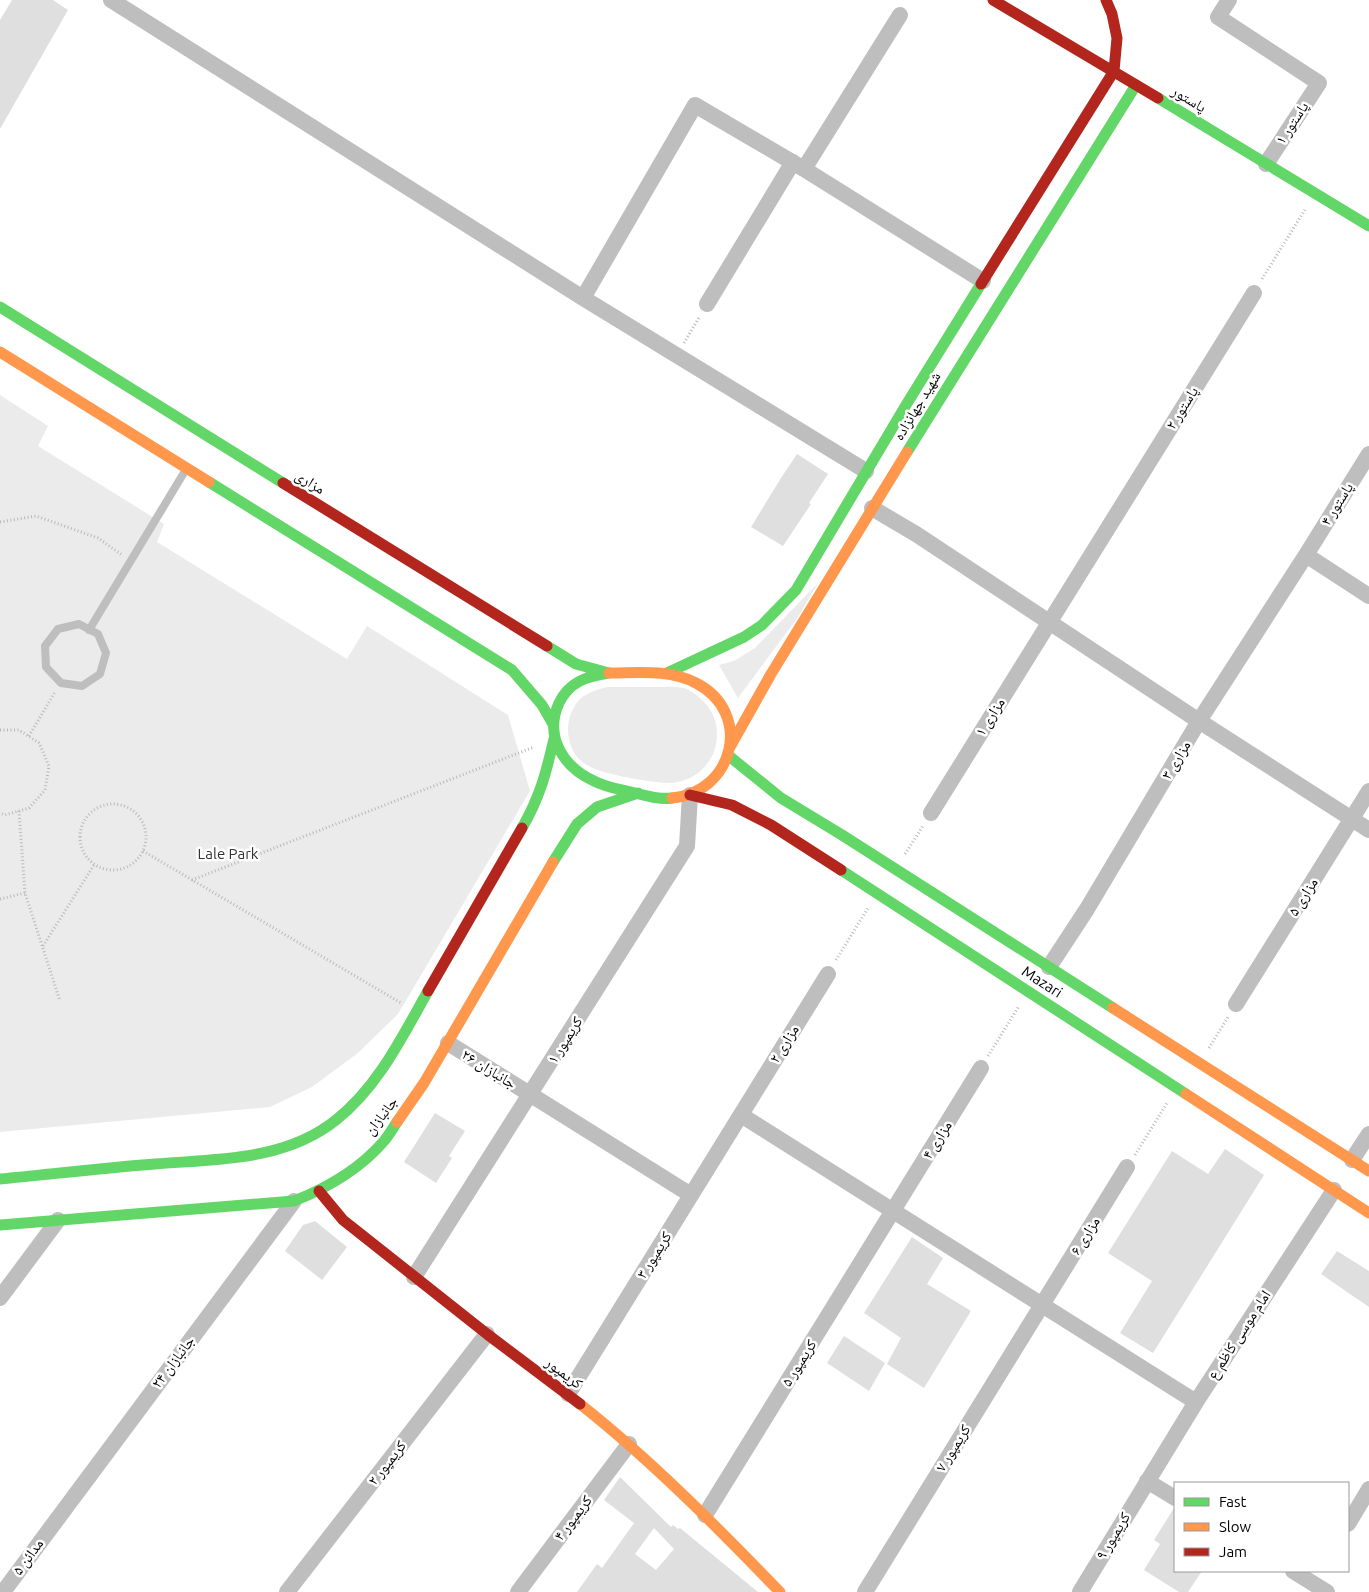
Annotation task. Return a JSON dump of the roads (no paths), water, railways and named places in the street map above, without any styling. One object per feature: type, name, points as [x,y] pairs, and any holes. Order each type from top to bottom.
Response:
[{"type":"main road","name":"پاستور","points":[[992,0],[1114,71],[1369,226]]},
{"type":"main road","points":[[1106,0],[1112,14],[1116,38],[1114,71]]},
{"type":"main road","name":"شهید جهانزاده","points":[[729,751],[862,502],[866,471],[1114,71]]},
{"type":"main road","name":"شهید جهانزاده","points":[[667,673],[744,637],[778,611],[796,590],[958,368],[1136,85]]},
{"type":"main road","name":"مزاری","points":[[0,307],[576,664],[609,673]]},
{"type":"main road","points":[[0,352],[512,670],[542,705],[554,724]]},
{"type":"main road","points":[[667,673],[693,681],[715,696],[726,711],[730,728],[729,751],[718,776],[707,786],[690,795],[658,798],[596,782],[578,772],[567,762],[554,739],[556,710],[565,691],[579,680],[593,674],[667,673]]},
{"type":"main road","name":"جانبازان","points":[[0,1179],[249,1156],[292,1146],[323,1130],[352,1107],[377,1078],[534,807],[544,780],[554,739]]},
{"type":"main road","name":"Mazari","points":[[729,751],[781,798],[1200,1063],[1350,1164],[1369,1171]]},
{"type":"main road","name":"جانبازان","points":[[0,1225],[294,1201],[319,1192],[358,1166],[384,1141],[424,1083],[561,848],[577,824],[597,807],[638,793]]},
{"type":"main road","name":"Mazari","points":[[690,795],[732,805],[753,814],[877,892],[1177,1088],[1336,1186],[1369,1213]]},
{"type":"main road","name":"کریمپور","points":[[319,1192],[343,1220],[487,1334],[568,1394],[629,1444],[705,1515],[780,1592]]},
{"type":"street","points":[[111,0],[583,298],[866,471]]},
{"type":"street","name":"پاستور ۱","points":[[1229,0],[1218,17],[1319,83],[1266,164]]},
{"type":"street","points":[[707,304],[900,15]]},
{"type":"street","points":[[583,298],[695,105],[799,166],[983,281]]},
{"type":"street","name":"پاستور ۲","points":[[1049,621],[1254,293]]},
{"type":"street","name":"پاستور ۴","points":[[1306,555],[1369,454]]},
{"type":"street","points":[[862,502],[916,534],[1199,721],[1369,830]]},
{"type":"street","points":[[1306,555],[1369,596]]},
{"type":"street","name":"مزاری ۳","points":[[1049,967],[1087,909],[1199,721],[1306,555]]},
{"type":"street","name":"مزاری ۱","points":[[931,813],[1049,621]]},
{"type":"street","name":"مزاری ۵","points":[[1236,1004],[1369,791]]},
{"type":"street","name":"کریمپور ۱","points":[[414,1277],[688,846],[690,795]]},
{"type":"street","name":"مزاری ۲","points":[[740,1115],[828,974]]},
{"type":"street","name":"جانبازان ۲۶","points":[[448,1043],[691,1195]]},
{"type":"street","name":"مزاری ۴","points":[[893,1211],[981,1068]]},
{"type":"street","points":[[740,1115],[1196,1402]]},
{"type":"street","name":"کریمپور ۳","points":[[568,1394],[740,1115]]},
{"type":"street","points":[[1350,1164],[1369,1134]]},
{"type":"street","name":"مزاری ۶","points":[[1042,1305],[1127,1168]]},
{"type":"street","name":"امام موسی کاظم ع","points":[[1147,1481],[1336,1186]]},
{"type":"street","name":"جانبازان ۲۴","points":[[53,1523],[294,1201]]},
{"type":"street","name":"کریمپور ۵","points":[[705,1515],[893,1211]]},
{"type":"street","points":[[0,1298],[58,1220]]},
{"type":"street","name":"کریمپور ۷","points":[[865,1592],[1042,1305]]},
{"type":"street","name":"کریمپور ۲","points":[[287,1592],[487,1334]]},
{"type":"street","name":"کریمپور ۴","points":[[518,1592],[629,1444]]},
{"type":"street","points":[[1147,1481],[1174,1497]]},
{"type":"street","name":"کریمپور ۹","points":[[1080,1592],[1147,1481]]},
{"type":"street","points":[[1349,1522],[1369,1489]]},
{"type":"street","name":"مدائن ۵","points":[[3,1592],[53,1523]]},
{"type":"street","points":[[1295,1572],[1327,1592]]},
{"type":"lane","points":[[89,630],[187,468]]},
{"type":"lane","points":[[79,624],[89,630],[98,634],[106,653],[100,674],[82,686],[61,683],[46,667],[45,646],[58,629],[79,624]]},
{"type":"park label","name":"Lale Park","points":[[228,854]]}]
